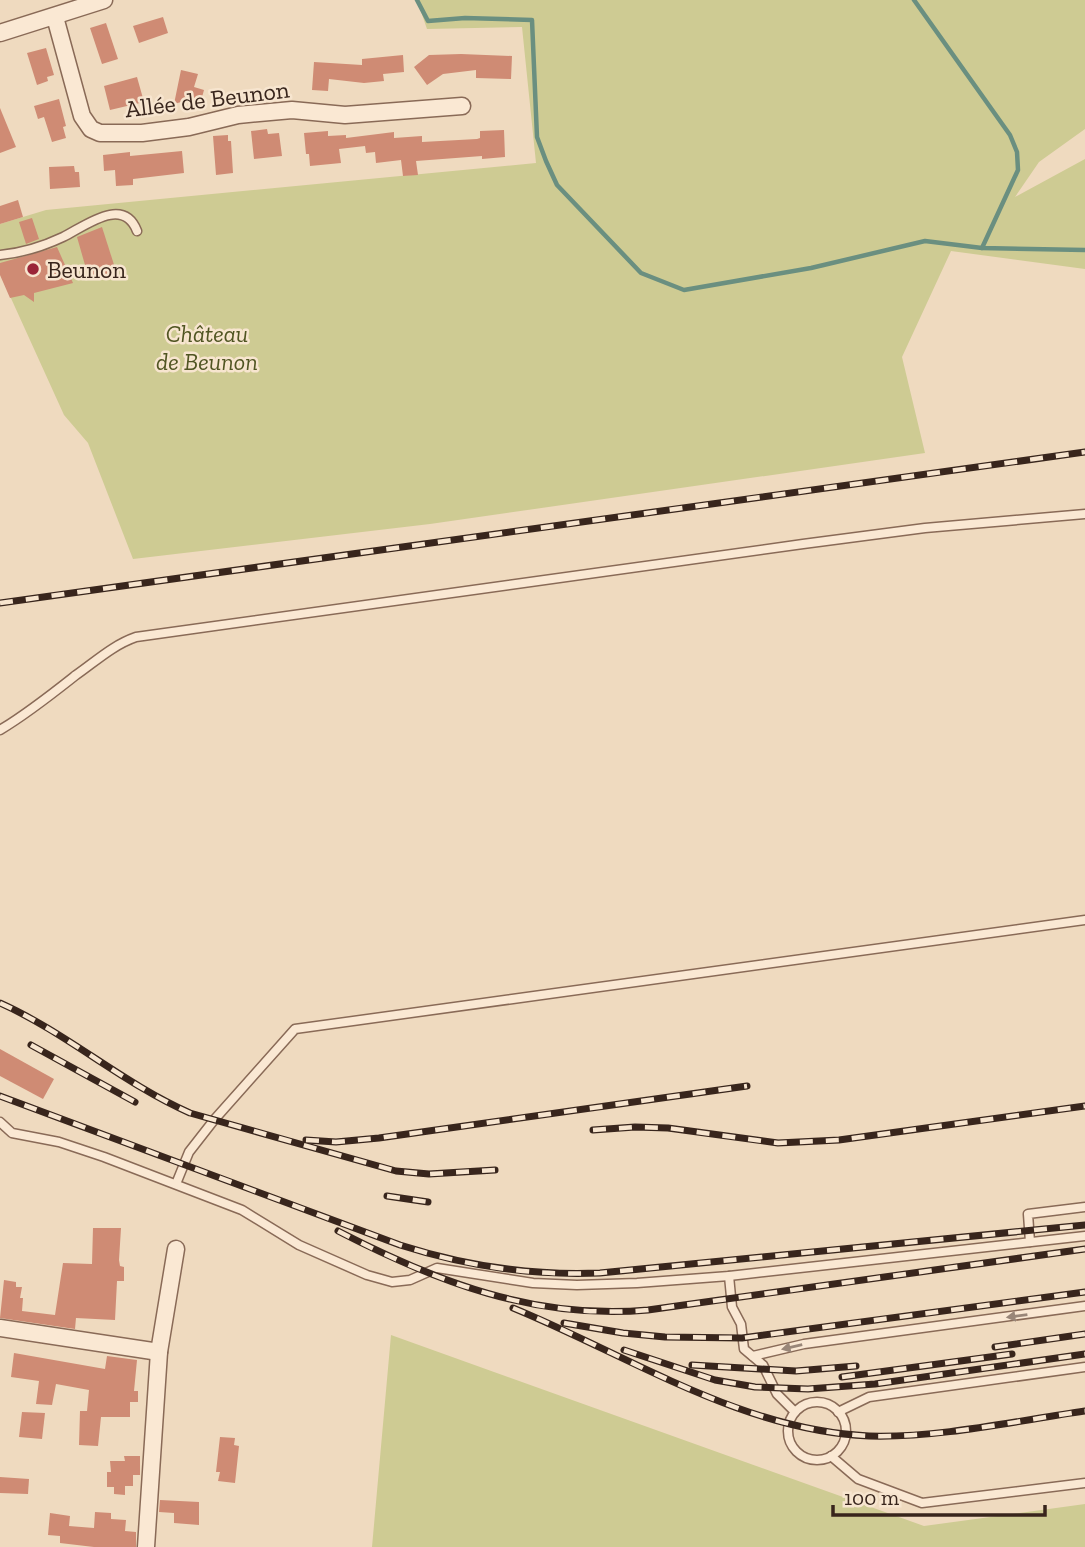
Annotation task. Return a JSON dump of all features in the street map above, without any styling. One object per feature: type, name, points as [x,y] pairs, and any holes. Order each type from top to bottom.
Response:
[{"type":"street","points":[[0,33],[104,0]]},
{"type":"street","name":"Allée de Beunon","points":[[55,17],[82,116],[90,129],[100,133],[142,133],[189,127],[238,115],[292,110],[345,115],[462,106]]},
{"type":"street","points":[[146,1547],[159,1352],[176,1250]]},
{"type":"street","points":[[0,1328],[159,1352]]},
{"type":"lane","points":[[0,255],[14,254],[62,238],[96,218],[113,214],[126,216],[134,223],[137,231]]},
{"type":"lane","points":[[0,730],[25,715],[107,651],[136,637],[925,528],[1085,514]]},
{"type":"lane","points":[[176,1184],[189,1152],[295,1029],[1085,920]]},
{"type":"lane","points":[[0,1122],[12,1133],[71,1146],[242,1210],[299,1245],[367,1275],[392,1282],[410,1280],[437,1268],[484,1277],[577,1285],[729,1276],[1085,1236]]},
{"type":"lane","points":[[1030,1242],[1028,1214],[1085,1207]]},
{"type":"lane","points":[[729,1276],[732,1307],[741,1324],[744,1349],[767,1370],[777,1394],[795,1412]]},
{"type":"lane","points":[[753,1356],[804,1345],[1085,1306]]},
{"type":"lane","points":[[838,1412],[869,1397],[1085,1367]]},
{"type":"lane","points":[[812,1402],[831,1406],[838,1412],[846,1434],[843,1443],[831,1456],[813,1460],[796,1451],[788,1434],[788,1424],[795,1412],[812,1402]]},
{"type":"lane","points":[[831,1456],[858,1479],[922,1503],[1085,1483]]},
{"type":"green space","name":"Château de Beunon","points":[[417,0],[1085,0],[1085,129],[1039,162],[1015,197],[1085,159],[1085,269],[951,251],[902,357],[925,453],[430,524],[133,559],[88,443],[64,415],[0,274],[0,224],[46,210],[536,163],[522,27],[427,29]]},
{"type":"green space","points":[[391,1335],[924,1526],[1085,1504],[1085,1547],[372,1547]]},
{"type":"building","points":[[163,17],[168,33],[139,43],[133,26]]},
{"type":"building","points":[[106,23],[118,59],[102,64],[90,28]]},
{"type":"building","points":[[46,48],[54,75],[47,77],[48,81],[37,85],[27,53]]},
{"type":"building","points":[[403,55],[404,72],[383,74],[384,81],[364,83],[329,79],[328,91],[312,90],[314,62],[362,65],[362,59]]},
{"type":"building","points":[[429,55],[512,56],[511,79],[476,78],[476,70],[443,74],[427,85],[414,67]]},
{"type":"building","points":[[181,70],[198,74],[194,87],[204,90],[201,101],[192,99],[174,104]]},
{"type":"building","points":[[137,77],[144,102],[110,110],[104,86]]},
{"type":"building","points":[[59,99],[66,126],[63,127],[66,138],[52,142],[44,117],[38,119],[34,106]]},
{"type":"building","points":[[0,108],[16,147],[0,153]]},
{"type":"building","points":[[267,129],[268,134],[279,133],[282,156],[254,159],[251,131]]},
{"type":"building","points":[[504,130],[505,157],[416,161],[418,175],[403,176],[401,160],[376,163],[375,152],[366,153],[365,146],[339,149],[341,163],[310,166],[304,133],[328,131],[328,136],[346,135],[346,138],[394,132],[394,138],[422,136],[422,142],[477,139],[480,138],[480,131]]},
{"type":"building","points":[[228,135],[228,141],[231,141],[233,173],[216,175],[213,136]]},
{"type":"building","points":[[182,151],[184,173],[133,179],[133,185],[116,186],[115,170],[104,171],[103,155],[130,152],[130,156]]},
{"type":"building","points":[[74,166],[75,172],[79,172],[80,187],[50,189],[49,167]]},
{"type":"building","points":[[18,200],[23,217],[0,224],[0,206]]},
{"type":"building","points":[[32,218],[39,239],[26,244],[19,222]]},
{"type":"building","points":[[102,227],[116,271],[89,279],[77,237]]},
{"type":"building","name":"Beunon","points":[[57,247],[73,283],[34,293],[34,302],[24,295],[10,298],[0,275],[0,263]]},
{"type":"building","points":[[0,1049],[54,1079],[43,1099],[0,1076]]},
{"type":"building","points":[[93,1228],[121,1228],[119,1260],[120,1266],[124,1267],[124,1281],[117,1281],[115,1320],[76,1318],[75,1329],[0,1318],[4,1280],[16,1282],[16,1287],[22,1287],[22,1311],[55,1315],[63,1263],[92,1264]]},
{"type":"building","points":[[14,1353],[105,1369],[107,1356],[137,1360],[134,1391],[138,1391],[138,1402],[130,1402],[130,1417],[101,1417],[98,1446],[79,1445],[80,1411],[87,1411],[89,1390],[56,1384],[52,1405],[36,1404],[39,1381],[11,1377]]},
{"type":"building","points":[[22,1412],[45,1413],[42,1439],[19,1437]]},
{"type":"building","points":[[220,1437],[235,1438],[234,1445],[239,1446],[235,1483],[218,1481],[220,1472],[216,1472]]},
{"type":"building","points":[[124,1456],[140,1456],[140,1475],[133,1475],[133,1486],[125,1486],[125,1495],[114,1494],[114,1487],[107,1487],[107,1472],[111,1472],[110,1461],[125,1461]]},
{"type":"building","points":[[0,1477],[29,1479],[28,1494],[0,1493]]},
{"type":"building","points":[[160,1500],[199,1502],[199,1525],[174,1523],[174,1513],[159,1512]]},
{"type":"building","points":[[95,1512],[111,1513],[111,1519],[126,1520],[125,1531],[136,1532],[136,1547],[94,1547],[60,1543],[60,1536],[48,1535],[50,1513],[70,1516],[69,1526],[94,1528]]},
{"type":"waterway","points":[[417,0],[428,21],[465,18],[532,20],[537,137],[546,161],[557,185],[641,273],[684,290],[811,268],[925,241],[982,248]]},
{"type":"waterway","points":[[914,0],[1010,135],[1017,152],[1018,170],[982,248],[1085,250]]},
{"type":"railway","points":[[0,603],[1085,452]]},
{"type":"railway","points":[[0,1003],[25,1015],[141,1087],[190,1113],[396,1171],[429,1174],[495,1170]]},
{"type":"railway","points":[[31,1045],[135,1102]]},
{"type":"railway","points":[[306,1140],[336,1142],[379,1138],[747,1086]]},
{"type":"railway","points":[[0,1096],[400,1245],[449,1259],[523,1271],[600,1273],[1085,1225]]},
{"type":"railway","points":[[593,1130],[668,1128],[778,1143],[839,1140],[1085,1106]]},
{"type":"railway","points":[[387,1196],[428,1202]]},
{"type":"railway","points":[[338,1231],[412,1266],[488,1293],[526,1303],[606,1312],[648,1310],[1085,1249]]},
{"type":"railway","points":[[564,1323],[665,1337],[742,1338],[1085,1292]]},
{"type":"railway","points":[[513,1308],[731,1406],[821,1431],[869,1436],[923,1434],[1085,1411]]},
{"type":"railway","points":[[995,1347],[1085,1334]]},
{"type":"railway","points":[[624,1350],[715,1380],[755,1387],[808,1389],[875,1384],[1085,1354]]},
{"type":"railway","points":[[842,1377],[1012,1354]]},
{"type":"railway","points":[[692,1365],[796,1371],[856,1366]]},
{"type":"place","name":"Beunon","points":[[33,269]]}]
